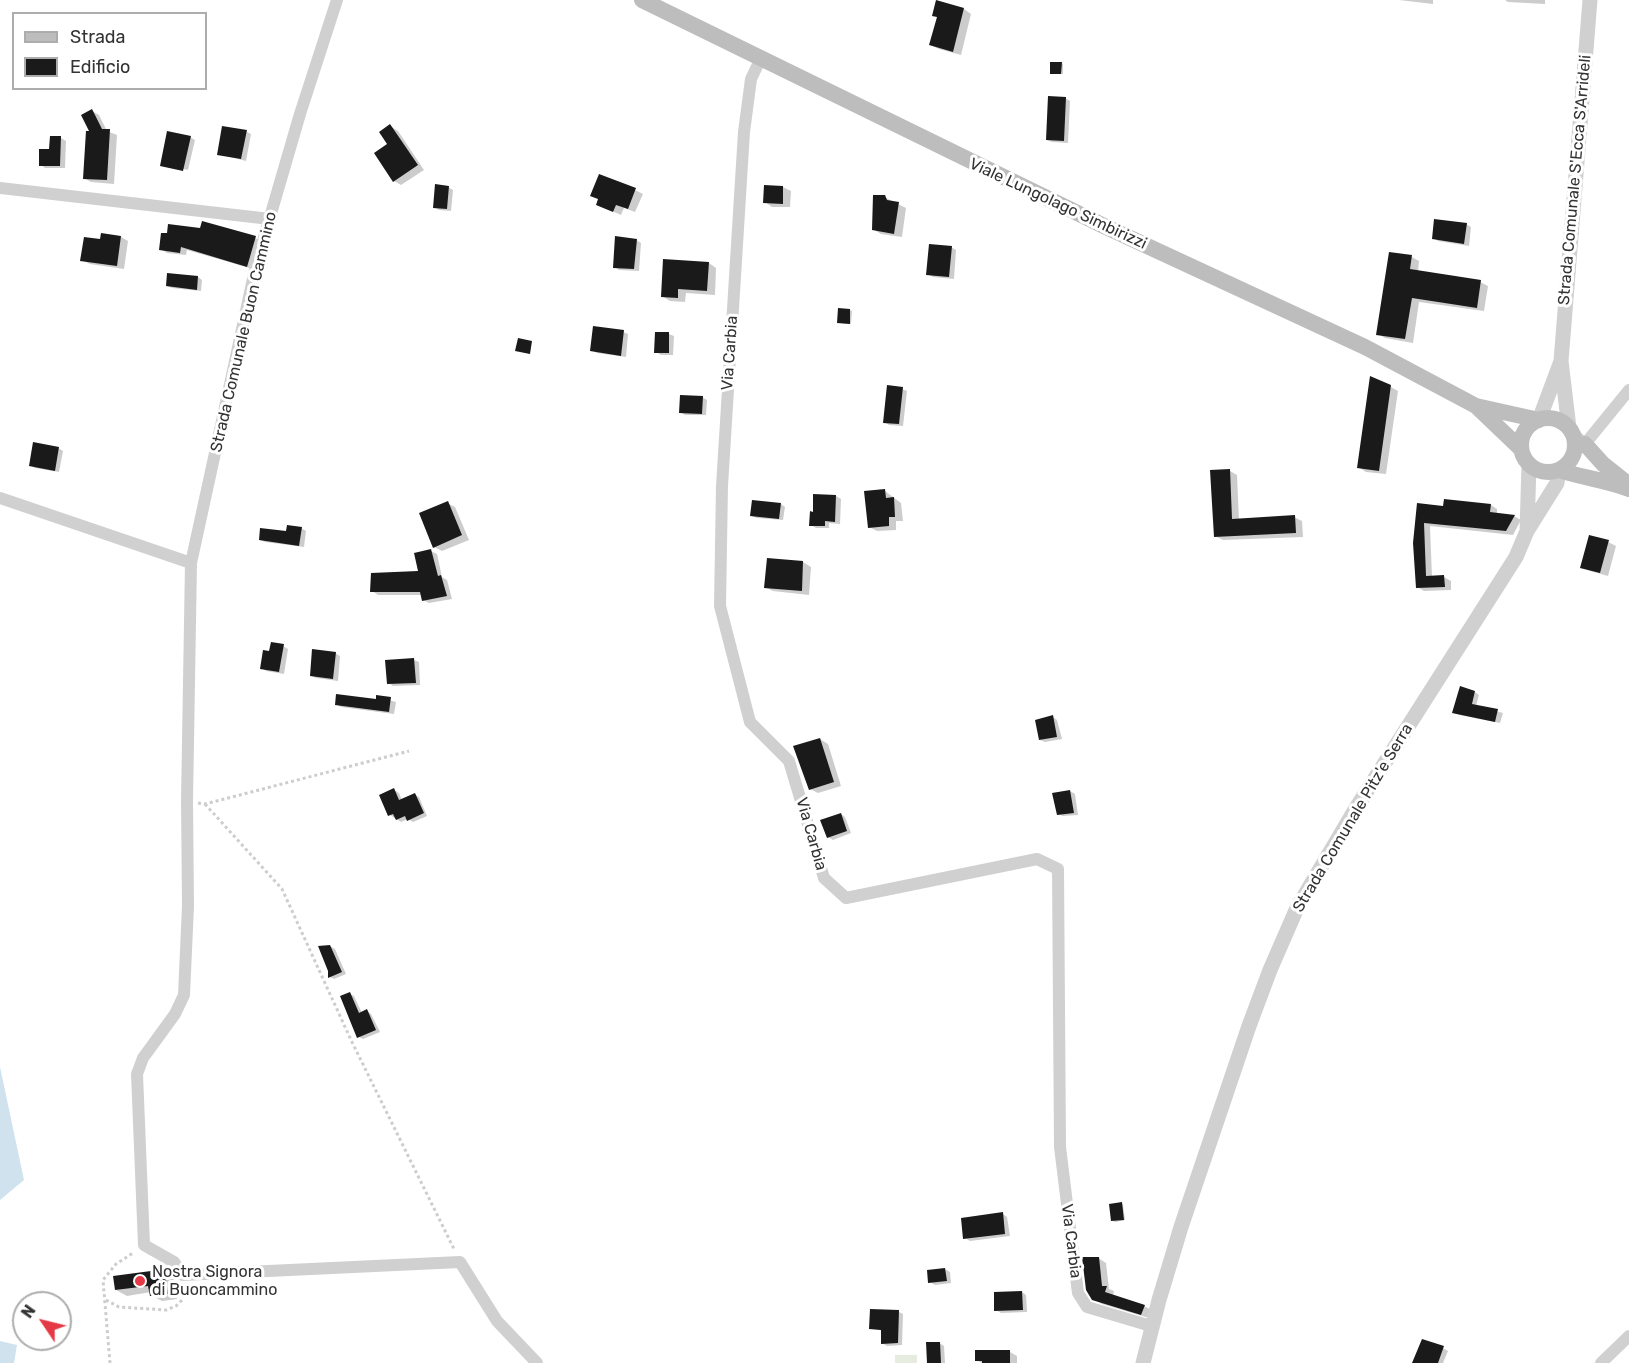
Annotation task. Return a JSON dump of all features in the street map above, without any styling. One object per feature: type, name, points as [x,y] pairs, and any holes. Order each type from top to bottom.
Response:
[{"type":"main road","name":"Viale Lungolago Simbirizzi","points":[[642,0],[1104,226],[1365,348],[1476,406],[1539,420]]},
{"type":"main road","name":"Viale Lungolago Simbirizzi","points":[[1476,406],[1521,449]]},
{"type":"main road","points":[[1576,436],[1573,455],[1568,465],[1552,472],[1540,471],[1529,464],[1521,449],[1526,431],[1531,424],[1539,420],[1556,419],[1576,436],[1629,487]]},
{"type":"main road","points":[[1559,470],[1629,487]]},
{"type":"street","name":"Strada Comunale Buon Cammino","points":[[144,1245],[136,1080],[143,1058],[175,1014],[184,995],[188,906],[187,801],[192,563],[254,276],[337,0]]},
{"type":"street","name":"Strada Comunale S'Ecca S'Arrideli","points":[[1539,420],[1561,361],[1590,0]]},
{"type":"street","name":"Via Carbia","points":[[761,58],[751,78],[744,132],[721,519],[720,606],[750,722],[789,761],[824,878],[846,898],[1037,859],[1058,869],[1060,1148],[1078,1293],[1087,1307],[1152,1326]]},
{"type":"street","points":[[0,188],[270,219]]},
{"type":"street","name":"Strada Comunale S'Ecca S'Arrideli","points":[[1561,361],[1576,436]]},
{"type":"street","points":[[1576,436],[1629,390]]},
{"type":"street","name":"Strada Comunale Pitz'e Serra","points":[[1527,531],[1529,464]]},
{"type":"street","name":"Strada Comunale Pitz'e Serra","points":[[1143,1363],[1181,1227],[1249,1026],[1297,908],[1350,817],[1516,556],[1527,531],[1557,483],[1559,470]]},
{"type":"street","points":[[0,498],[192,563]]},
{"type":"street","points":[[144,1245],[174,1262],[183,1275],[460,1262],[497,1321],[537,1363]]},
{"type":"street","points":[[1601,1363],[1629,1336]]},
{"type":"path","points":[[187,801],[205,804],[409,751]]},
{"type":"path","points":[[205,804],[282,889],[351,1040],[460,1262]]},
{"type":"path","points":[[110,1363],[103,1280],[116,1264],[144,1245]]},
{"type":"path","points":[[106,1300],[119,1307],[166,1310],[176,1306],[182,1300],[183,1275]]},
{"type":"shaded area","points":[[895,1355],[917,1355],[917,1363],[895,1363]]},
{"type":"water","points":[[0,1067],[24,1180],[0,1200]]},
{"type":"water","points":[[0,1341],[12,1344],[12,1351],[16,1351],[14,1363],[0,1363]]},
{"type":"building","points":[[936,0],[964,8],[953,52],[929,45],[937,17],[932,16]]},
{"type":"building","points":[[1050,62],[1062,62],[1061,74],[1050,74]]},
{"type":"building","points":[[1048,96],[1066,97],[1064,141],[1046,140]]},
{"type":"building","points":[[92,109],[102,129],[110,129],[107,180],[83,179],[86,131],[89,131],[81,115]]},
{"type":"building","points":[[390,124],[418,165],[393,182],[374,153],[387,144],[379,132]]},
{"type":"building","points":[[222,126],[247,130],[241,159],[217,155]]},
{"type":"building","points":[[167,131],[191,136],[183,171],[160,166]]},
{"type":"building","points":[[50,136],[61,136],[60,166],[39,166],[39,149],[49,149]]},
{"type":"building","points":[[599,174],[636,188],[628,209],[616,205],[613,212],[596,205],[598,199],[590,196]]},
{"type":"building","points":[[435,184],[449,186],[447,209],[433,208]]},
{"type":"building","points":[[764,185],[783,186],[783,204],[763,203]]},
{"type":"building","points":[[873,195],[885,195],[887,200],[899,202],[894,234],[872,230]]},
{"type":"building","points":[[1434,219],[1467,223],[1464,244],[1432,239]]},
{"type":"building","points":[[202,221],[256,236],[247,267],[181,247],[180,253],[159,250],[161,233],[167,233],[168,224],[200,228]]},
{"type":"building","points":[[101,233],[121,236],[117,266],[80,261],[84,237],[100,239]]},
{"type":"building","points":[[615,236],[637,239],[634,269],[613,268]]},
{"type":"building","points":[[929,244],[952,246],[949,277],[926,275]]},
{"type":"building","points":[[1389,252],[1412,255],[1410,269],[1481,280],[1477,308],[1412,298],[1405,339],[1376,335]]},
{"type":"building","points":[[663,259],[709,262],[707,291],[678,289],[678,298],[661,297]]},
{"type":"building","points":[[167,273],[198,276],[197,290],[166,286]]},
{"type":"building","points":[[838,308],[850,309],[850,324],[837,323]]},
{"type":"building","points":[[593,326],[624,330],[621,356],[590,351]]},
{"type":"building","points":[[655,332],[669,332],[669,353],[654,353]]},
{"type":"building","points":[[518,338],[532,341],[530,354],[515,351]]},
{"type":"building","points":[[1370,376],[1391,385],[1379,471],[1357,468]]},
{"type":"building","points":[[887,385],[903,387],[899,424],[883,423]]},
{"type":"building","points":[[680,395],[703,396],[702,414],[679,413]]},
{"type":"building","points":[[33,442],[59,447],[55,471],[29,466]]},
{"type":"building","points":[[1230,469],[1232,519],[1295,515],[1296,533],[1214,537],[1210,470]]},
{"type":"building","points":[[885,489],[886,498],[894,497],[895,517],[889,517],[889,526],[868,528],[864,491]]},
{"type":"building","points":[[813,494],[836,495],[835,522],[825,521],[825,526],[809,526],[810,511],[813,512]]},
{"type":"building","points":[[1444,499],[1491,504],[1490,512],[1515,515],[1506,531],[1424,523],[1426,576],[1444,575],[1445,587],[1416,588],[1413,543],[1417,503],[1443,506]]},
{"type":"building","points":[[752,500],[781,503],[779,519],[750,516]]},
{"type":"building","points":[[448,501],[462,535],[433,548],[419,513]]},
{"type":"building","points":[[287,525],[302,527],[299,546],[259,540],[260,528],[286,531]]},
{"type":"building","points":[[1589,535],[1609,540],[1600,573],[1580,568]]},
{"type":"building","points":[[431,549],[438,576],[441,575],[447,596],[422,601],[420,592],[370,592],[371,573],[418,571],[414,553]]},
{"type":"building","points":[[767,558],[803,561],[802,591],[764,588]]},
{"type":"building","points":[[271,642],[284,644],[279,672],[260,669],[263,650],[269,651]]},
{"type":"building","points":[[312,649],[336,652],[333,679],[310,676]]},
{"type":"building","points":[[414,658],[416,683],[387,684],[385,660]]},
{"type":"building","points":[[1460,686],[1475,691],[1472,704],[1498,709],[1495,722],[1452,713]]},
{"type":"building","points":[[336,694],[376,699],[376,695],[391,697],[389,712],[335,705]]},
{"type":"building","points":[[1053,715],[1057,737],[1039,740],[1035,720]]},
{"type":"building","points":[[820,738],[834,782],[809,790],[793,746]]},
{"type":"building","points":[[394,788],[399,800],[415,793],[424,813],[407,821],[405,816],[396,820],[393,814],[388,816],[379,795]]},
{"type":"building","points":[[1070,790],[1074,813],[1057,815],[1052,793]]},
{"type":"building","points":[[841,813],[847,831],[827,838],[820,820]]},
{"type":"building","points":[[330,945],[342,972],[328,978],[328,971],[318,946]]},
{"type":"building","points":[[350,992],[359,1013],[367,1009],[376,1030],[357,1038],[340,996]]},
{"type":"building","points":[[1122,1202],[1124,1220],[1111,1221],[1109,1204]]},
{"type":"building","points":[[1003,1212],[1005,1234],[963,1239],[961,1218]]},
{"type":"building","points":[[1082,1257],[1099,1257],[1102,1286],[1107,1286],[1105,1292],[1145,1305],[1141,1315],[1092,1300],[1086,1290]]},
{"type":"building","points":[[945,1268],[947,1281],[928,1283],[927,1270]]},
{"type":"building","name":"Nostra Signora di Buoncammino","points":[[151,1271],[152,1274],[165,1272],[168,1294],[150,1296],[148,1286],[115,1290],[113,1276]]},
{"type":"building","points":[[1022,1291],[1023,1310],[994,1311],[994,1292]]},
{"type":"building","points":[[870,1309],[899,1310],[898,1343],[881,1344],[881,1330],[869,1329]]},
{"type":"building","points":[[1422,1339],[1444,1346],[1438,1363],[1412,1363]]},
{"type":"building","points":[[926,1342],[940,1342],[941,1363],[927,1363]]},
{"type":"building","points":[[975,1350],[1010,1350],[1010,1363],[975,1361]]},
{"type":"place","name":"Nostra Signora di Buoncammino","points":[[140,1281]]}]
